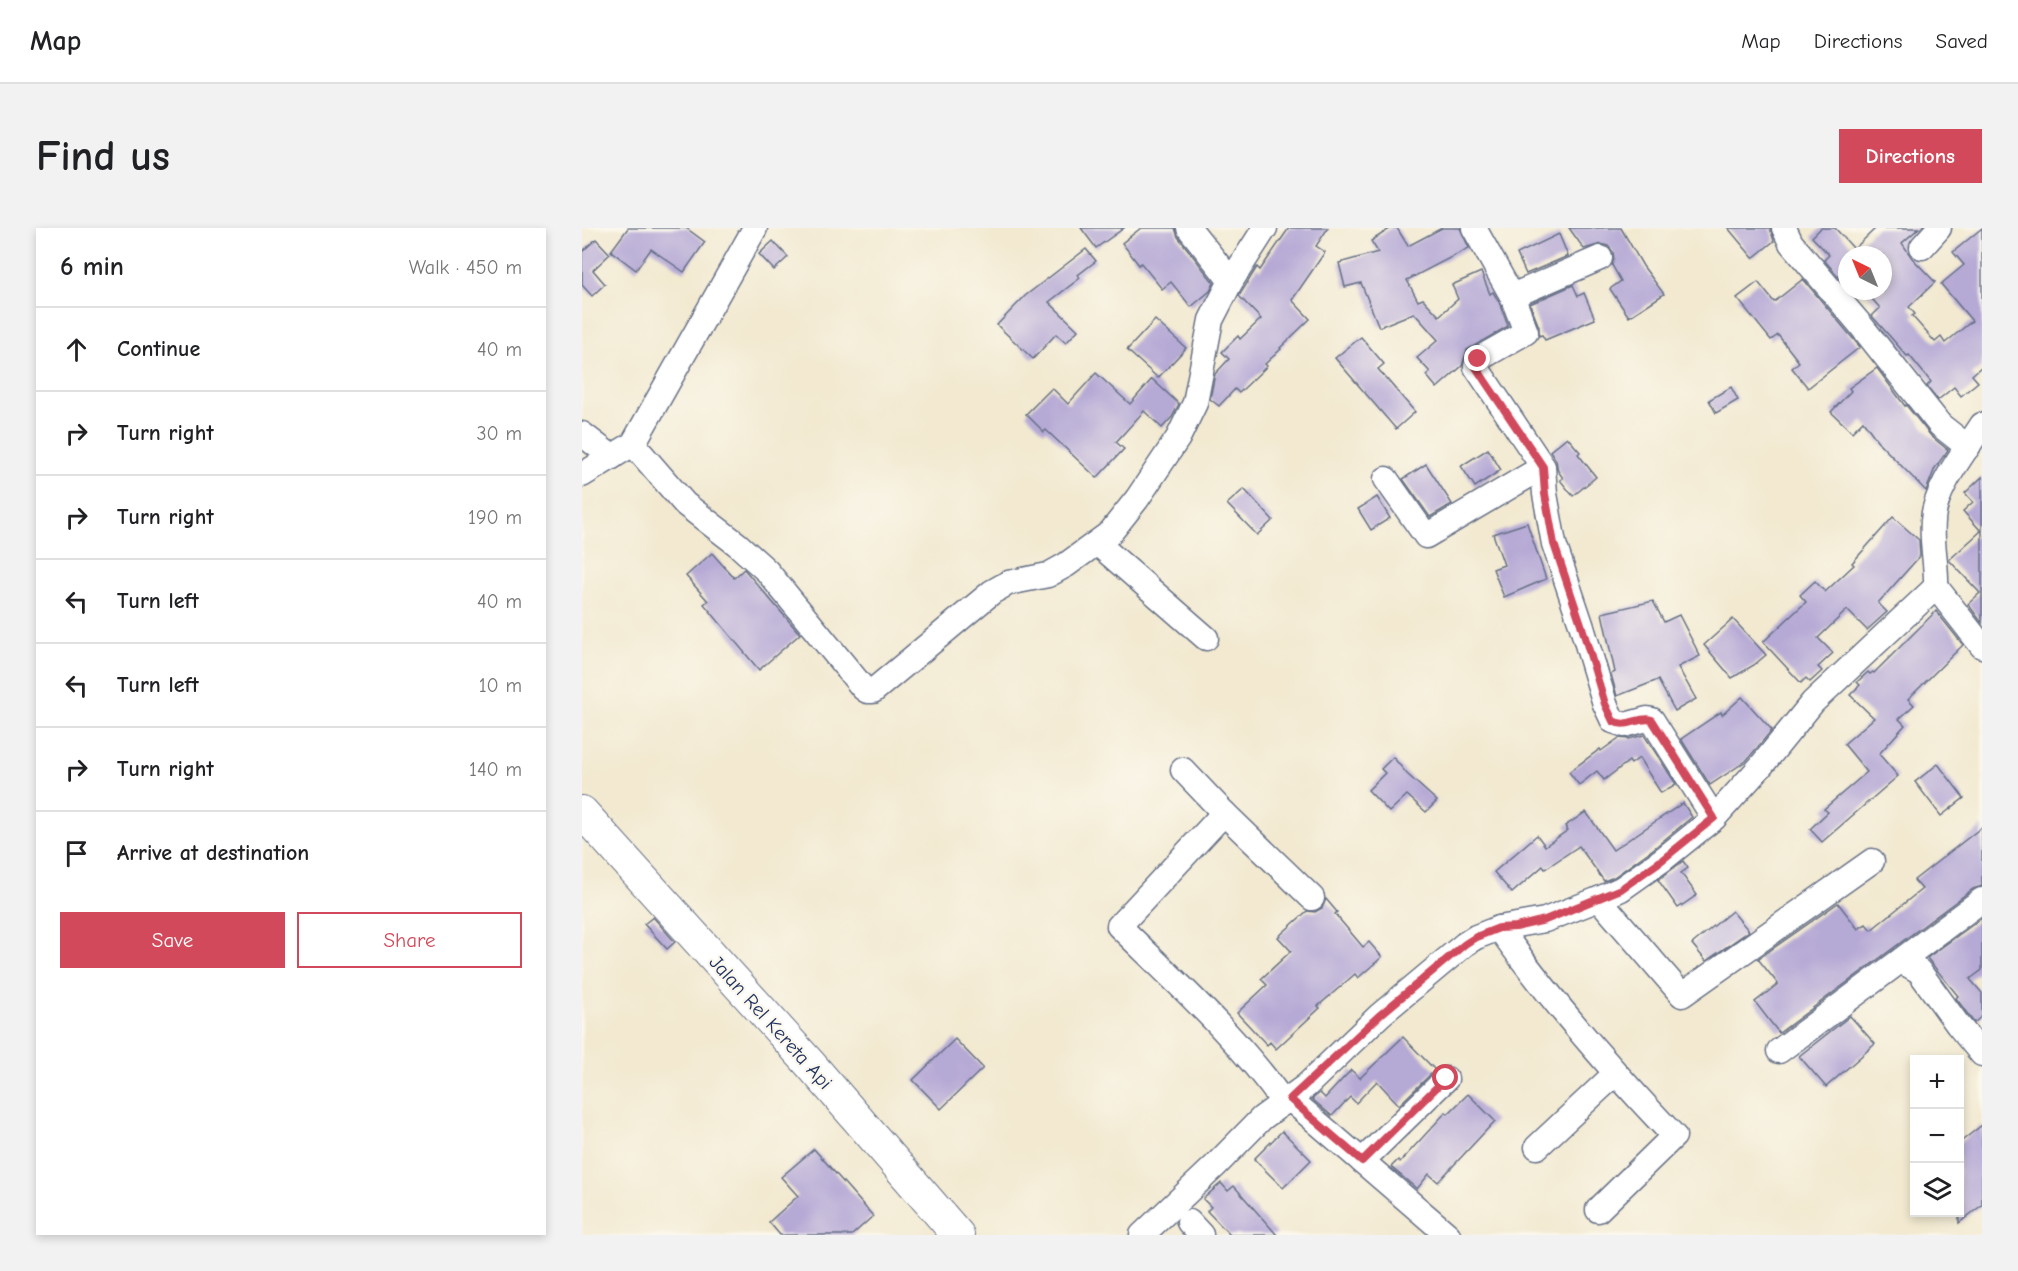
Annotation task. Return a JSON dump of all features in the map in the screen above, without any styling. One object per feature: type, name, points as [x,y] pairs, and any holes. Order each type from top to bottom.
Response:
[{"type":"main road","name":"Jalan Rel Kereta Api","points":[[582,812],[810,1064],[958,1235]]},
{"type":"street","points":[[582,475],[633,444],[755,228]]},
{"type":"street","points":[[1189,228],[1231,281]]},
{"type":"street","points":[[633,444],[685,504],[737,544],[767,571],[863,688],[867,691],[876,690],[992,591],[1008,583],[1048,575],[1066,565],[1110,533],[1137,499],[1178,438],[1195,404],[1211,320],[1231,281],[1265,228]]},
{"type":"street","points":[[1474,228],[1512,296],[1526,332],[1478,359],[1476,367],[1543,467],[1545,494],[1554,544],[1605,704],[1613,721],[1625,725],[1647,719],[1652,720],[1714,818]]},
{"type":"street","points":[[1784,228],[1791,243],[1877,345],[1940,425],[1968,447]]},
{"type":"street","points":[[1922,247],[1939,228]]},
{"type":"street","points":[[1512,296],[1600,258]]},
{"type":"street","points":[[1982,425],[1941,490],[1932,520],[1936,587],[1982,646]]},
{"type":"street","points":[[582,434],[612,456]]},
{"type":"street","points":[[1386,479],[1426,536],[1543,467]]},
{"type":"street","points":[[1097,543],[1206,638]]},
{"type":"street","points":[[1142,1235],[1262,1118],[1287,1101],[1380,1015],[1449,956],[1476,937],[1499,928],[1516,927],[1545,920],[1621,889],[1662,860],[1714,818],[1761,766],[1813,702],[1936,587]]},
{"type":"street","points":[[1184,770],[1224,813],[1312,898]]},
{"type":"street","points":[[1224,813],[1119,926],[1183,988],[1287,1101],[1362,1161],[1448,1235]]},
{"type":"street","points":[[1599,899],[1682,996],[1872,861]]},
{"type":"street","points":[[1779,1051],[1982,900]]},
{"type":"street","points":[[1499,928],[1525,964],[1615,1074],[1674,1136],[1598,1210]]},
{"type":"street","points":[[1901,961],[1919,971],[1982,1054]]},
{"type":"street","points":[[1537,1147],[1615,1074]]},
{"type":"street","points":[[1362,1161],[1446,1078]]},
{"type":"building","points":[[628,228],[686,228],[705,242],[684,272],[651,249],[636,270],[611,251]]},
{"type":"building","points":[[1081,228],[1124,228],[1096,248]]},
{"type":"building","points":[[1141,228],[1175,228],[1178,237],[1214,283],[1210,291],[1191,307],[1171,282],[1162,289],[1122,243]]},
{"type":"building","points":[[1289,228],[1328,228],[1316,246],[1325,252],[1292,300],[1310,319],[1239,393],[1235,389],[1219,406],[1210,399],[1215,374],[1229,359],[1222,352],[1238,336],[1240,339],[1261,319],[1239,296],[1257,267],[1260,270]]},
{"type":"building","points":[[1391,228],[1397,228],[1408,246],[1442,228],[1460,228],[1469,248],[1407,280],[1418,301],[1423,299],[1439,316],[1458,299],[1452,285],[1481,272],[1490,294],[1493,292],[1499,302],[1508,326],[1467,350],[1462,366],[1437,388],[1426,375],[1430,372],[1417,358],[1438,340],[1414,313],[1379,327],[1361,283],[1345,287],[1339,263],[1378,252],[1371,241]]},
{"type":"building","points":[[1569,228],[1621,228],[1643,266],[1664,294],[1629,317],[1610,289],[1621,281],[1612,265],[1613,252],[1608,246],[1601,244],[1584,249]]},
{"type":"building","points":[[1728,228],[1770,228],[1774,241],[1753,258]]},
{"type":"building","points":[[1821,228],[1835,228],[1851,246],[1838,246],[1838,276],[1824,260],[1829,255],[1812,237]]},
{"type":"building","points":[[1876,228],[1919,228],[1902,243],[1912,258],[1935,282],[1909,307],[1915,314],[1912,316],[1935,342],[1941,337],[1945,343],[1972,321],[1941,284],[1964,265],[1953,252],[1982,228],[1982,366],[1972,375],[1978,382],[1961,396],[1954,387],[1938,400],[1927,386],[1931,382],[1872,316],[1880,308],[1873,300],[1892,300],[1892,246],[1857,246]]},
{"type":"building","points":[[1559,234],[1568,256],[1526,274],[1517,254]]},
{"type":"building","points":[[596,239],[610,254],[593,270],[605,284],[592,296],[582,285],[582,252]]},
{"type":"building","points":[[773,241],[788,257],[774,270],[759,254]]},
{"type":"building","points":[[1086,249],[1096,261],[1078,275],[1080,278],[1049,302],[1078,330],[1066,343],[1056,334],[1033,359],[997,325],[1025,296]]},
{"type":"building","points":[[1803,279],[1860,347],[1808,388],[1792,368],[1799,362],[1778,335],[1771,340],[1737,298],[1758,282],[1774,302]]},
{"type":"building","points":[[1573,285],[1578,296],[1584,293],[1595,319],[1545,340],[1542,335],[1539,336],[1539,327],[1530,304]]},
{"type":"building","points":[[1155,320],[1186,348],[1158,378],[1127,350]]},
{"type":"building","points":[[1361,337],[1384,364],[1378,369],[1415,412],[1396,429],[1335,358]]},
{"type":"building","points":[[1877,368],[1905,406],[1931,436],[1948,450],[1935,468],[1926,491],[1879,443],[1863,421],[1852,432],[1831,412],[1851,391],[1849,388]]},
{"type":"building","points":[[1096,373],[1130,404],[1152,379],[1179,404],[1172,417],[1162,428],[1144,411],[1116,442],[1124,449],[1097,478],[1026,414],[1052,388],[1068,404]]},
{"type":"building","points":[[1731,387],[1738,400],[1716,413],[1709,400]]},
{"type":"building","points":[[1567,437],[1596,477],[1573,496],[1560,480],[1563,478],[1550,451]]},
{"type":"building","points":[[1488,449],[1501,470],[1475,487],[1461,466]]},
{"type":"building","points":[[1426,464],[1452,504],[1430,517],[1403,479]]},
{"type":"building","points":[[1982,477],[1982,623],[1968,604],[1980,593],[1949,560],[1981,531],[1963,511],[1973,502],[1965,493]]},
{"type":"building","points":[[1244,489],[1273,520],[1257,535],[1227,504]]},
{"type":"building","points":[[1377,497],[1390,518],[1371,530],[1358,509]]},
{"type":"building","points":[[1893,517],[1919,540],[1920,556],[1878,603],[1887,612],[1867,630],[1847,610],[1818,638],[1833,653],[1818,667],[1822,671],[1810,682],[1806,678],[1801,683],[1763,642],[1806,602],[1800,595],[1815,581],[1825,592],[1854,565],[1852,563]]},
{"type":"building","points":[[1527,523],[1546,579],[1504,597],[1493,569],[1504,565],[1493,534]]},
{"type":"building","points":[[712,553],[734,578],[744,569],[800,634],[759,670],[704,604],[708,601],[686,576]]},
{"type":"building","points":[[1653,601],[1664,622],[1679,615],[1700,656],[1678,667],[1696,699],[1675,711],[1658,680],[1617,696],[1611,674],[1615,672],[1602,613]]},
{"type":"building","points":[[1936,611],[1963,645],[1908,699],[1914,705],[1899,719],[1905,725],[1879,754],[1898,776],[1822,842],[1810,829],[1828,812],[1824,809],[1867,772],[1844,744],[1874,718],[1850,695],[1860,685],[1857,682],[1868,672],[1874,673]]},
{"type":"building","points":[[1733,619],[1766,655],[1732,678],[1704,645]]},
{"type":"building","points":[[1742,697],[1772,730],[1746,761],[1710,785],[1681,739],[1721,712],[1722,715]]},
{"type":"building","points":[[1644,735],[1676,784],[1661,793],[1639,758],[1631,764],[1629,761],[1604,780],[1597,771],[1579,785],[1569,772],[1619,738],[1629,739]]},
{"type":"building","points":[[1393,757],[1407,774],[1437,801],[1426,812],[1407,795],[1389,812],[1368,790],[1385,773],[1381,769]]},
{"type":"building","points":[[1938,764],[1964,798],[1941,816],[1915,782]]},
{"type":"building","points":[[1683,803],[1692,817],[1653,849],[1614,877],[1604,881],[1579,846],[1545,869],[1543,866],[1512,893],[1494,872],[1537,835],[1545,846],[1568,830],[1565,826],[1586,812],[1613,850]]},
{"type":"building","points":[[1982,827],[1982,886],[1973,889],[1779,1033],[1755,1002],[1778,984],[1758,959],[1838,903],[1858,929],[1866,924],[1871,930],[1922,889],[1914,880]]},
{"type":"building","points":[[1683,861],[1688,868],[1681,873],[1697,895],[1678,908],[1658,880]]},
{"type":"building","points":[[1326,899],[1337,912],[1335,914],[1363,947],[1369,942],[1382,957],[1358,978],[1355,974],[1318,1006],[1320,1008],[1276,1049],[1270,1042],[1267,1045],[1237,1013],[1267,985],[1261,979],[1291,951],[1278,937],[1307,911],[1315,912],[1322,908]]},
{"type":"building","points":[[1732,911],[1749,931],[1706,961],[1692,944]]},
{"type":"building","points":[[653,917],[675,942],[667,949],[644,924]]},
{"type":"building","points":[[1982,918],[1982,970],[1970,979],[1982,993],[1982,1016],[1974,1023],[1956,998],[1958,996],[1927,958]]},
{"type":"building","points":[[1850,1016],[1875,1044],[1826,1087],[1799,1056]]},
{"type":"building","points":[[1403,1037],[1435,1070],[1399,1105],[1377,1081],[1356,1103],[1350,1097],[1332,1116],[1312,1099],[1320,1093],[1325,1098],[1351,1070],[1360,1078]]},
{"type":"building","points":[[955,1039],[983,1068],[941,1109],[913,1080]]},
{"type":"building","points":[[1468,1094],[1495,1121],[1438,1182],[1429,1174],[1417,1189],[1391,1167],[1398,1160],[1400,1162],[1446,1112],[1448,1114]]},
{"type":"building","points":[[1982,1125],[1982,1205],[1959,1223],[1959,1217],[1964,1217],[1964,1139]]},
{"type":"building","points":[[1282,1131],[1311,1160],[1283,1188],[1254,1159]]},
{"type":"building","points":[[814,1149],[873,1216],[852,1235],[780,1235],[769,1222],[798,1196],[781,1177]]},
{"type":"building","points":[[1221,1183],[1228,1191],[1234,1186],[1277,1235],[1230,1235],[1207,1211],[1211,1207],[1203,1199]]},
{"type":"route","points":[[1446,1078],[1362,1161],[1290,1099],[1380,1015],[1465,944],[1499,928],[1516,927],[1545,920],[1621,889],[1662,860],[1714,818],[1652,720],[1647,719],[1625,725],[1613,721],[1605,704],[1554,544],[1549,522],[1543,467],[1476,367],[1478,359]]}]
